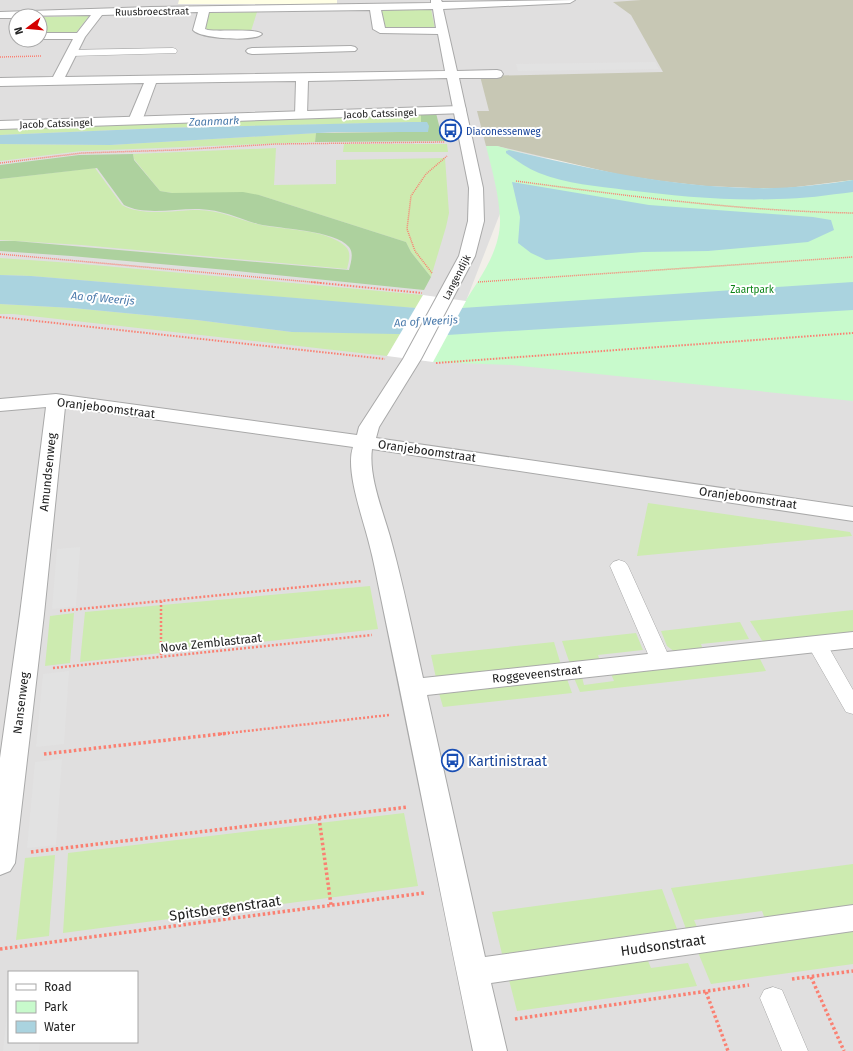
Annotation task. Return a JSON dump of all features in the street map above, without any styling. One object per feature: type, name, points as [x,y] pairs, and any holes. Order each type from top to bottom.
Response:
[{"type":"street","name":"Ruusbroecstraat","points":[[48,14],[99,12],[153,5],[204,9],[375,6],[436,3],[497,5],[570,0]]},
{"type":"street","name":"Langendijk","points":[[364,442],[369,427],[412,359],[467,256],[476,221],[476,188],[461,143],[460,110],[436,3]]},
{"type":"street","points":[[375,6],[379,29],[384,31],[442,31]]},
{"type":"street","points":[[248,78],[252,51],[263,8]]},
{"type":"street","name":"Ruusbroecstraat","points":[[204,9],[199,30],[202,32],[212,34],[256,34]]},
{"type":"street","name":"Ruusbroecstraat","points":[[80,36],[99,12]]},
{"type":"street","points":[[48,36],[80,36],[57,81]]},
{"type":"street","points":[[252,51],[350,49]]},
{"type":"street","points":[[4,86],[57,81],[497,74]]},
{"type":"street","points":[[301,115],[302,77]]},
{"type":"street","points":[[135,120],[151,80]]},
{"type":"street","name":"Jacob Catssingel","points":[[0,125],[460,110]]},
{"type":"street","name":"Oranjeboomstraat","points":[[0,405],[56,400],[364,442],[849,518]]},
{"type":"street","name":"Amundsenweg","points":[[40,543],[56,400]]},
{"type":"street","points":[[364,442],[361,454],[362,477],[388,578],[490,1051]]},
{"type":"street","name":"Nansenweg","points":[[0,859],[40,543]]},
{"type":"street","name":"Roggeveenstraat","points":[[415,700],[661,661],[853,640]]},
{"type":"street","name":"Hudsonstraat","points":[[473,972],[853,918]]},
{"type":"lane","points":[[70,55],[173,52]]},
{"type":"lane","points":[[619,566],[661,661]]},
{"type":"lane","points":[[817,644],[853,707]]},
{"type":"lane","points":[[781,989],[795,1051]]},
{"type":"path","points":[[0,57],[70,55]]},
{"type":"path","points":[[0,163],[82,153],[300,144],[461,143]]},
{"type":"path","points":[[433,274],[415,251],[407,229],[411,196],[426,174],[461,143]]},
{"type":"path","points":[[516,181],[725,208],[787,212],[853,213]]},
{"type":"path","points":[[0,254],[445,297]]},
{"type":"path","points":[[478,282],[853,257]]},
{"type":"path","points":[[0,317],[391,359]]},
{"type":"path","points":[[435,363],[853,332]]},
{"type":"path","points":[[32,614],[388,578]]},
{"type":"path","points":[[161,601],[161,657]]},
{"type":"path","name":"Nova Zemblastraat","points":[[25,671],[400,632]]},
{"type":"path","points":[[14,757],[415,700]]},
{"type":"path","points":[[0,859],[436,804]]},
{"type":"path","points":[[319,818],[331,905]]},
{"type":"path","name":"Spitsbergenstraat","points":[[0,948],[454,889]]},
{"type":"path","points":[[781,989],[811,977],[853,971]]},
{"type":"path","points":[[811,977],[844,1051]]},
{"type":"path","points":[[515,1019],[706,992],[751,984]]},
{"type":"path","points":[[706,992],[728,1051]]},
{"type":"shaded area","points":[[0,0],[853,0],[853,180],[545,158],[509,150],[513,180],[466,301],[436,355],[853,350],[853,1051],[0,1051]]},
{"type":"shaded area","points":[[179,0],[337,0],[337,4],[178,4]]},
{"type":"shaded area","points":[[641,0],[853,0],[853,180],[788,188],[705,186],[621,175],[497,146],[486,146],[477,111],[489,111],[480,76],[663,72],[631,15],[613,2]]},
{"type":"shaded area","points":[[655,62],[659,69],[518,71],[516,64]]},
{"type":"shaded area","points":[[80,547],[76,606],[52,609],[57,549]]},
{"type":"shaded area","points":[[69,671],[64,744],[36,747],[43,674]]},
{"type":"shaded area","points":[[62,759],[56,845],[27,848],[35,762]]},
{"type":"shaded area","points":[[8,1004],[8,1043],[40,1043],[39,1051],[3,1051]]},
{"type":"green space","points":[[431,9],[435,29],[380,30],[378,10]]},
{"type":"green space","points":[[257,12],[251,31],[205,31],[209,13]]},
{"type":"green space","points":[[89,16],[75,34],[48,35],[48,17]]},
{"type":"green space","points":[[436,113],[441,133],[447,141],[315,142],[316,133],[400,132],[427,122],[421,122],[421,114]]},
{"type":"green space","points":[[421,114],[421,122],[163,128],[0,135],[0,128]]},
{"type":"green space","points":[[316,133],[315,142],[81,151],[0,161],[0,144],[110,145]]},
{"type":"green space","points":[[344,144],[447,144],[448,152],[343,152]]},
{"type":"green space","name":"Zaartpark","points":[[486,146],[497,146],[568,165],[640,179],[677,184],[714,187],[787,188],[853,180],[853,401],[512,365],[433,362],[463,305],[488,264],[497,242],[500,219],[498,200]]},
{"type":"green space","points":[[276,148],[274,185],[336,184],[336,160],[445,158],[449,213],[431,277],[411,252],[406,242],[259,195],[172,193],[160,191],[134,159],[133,154]]},
{"type":"green space","points":[[133,154],[134,160],[160,191],[172,193],[243,192],[259,195],[406,242],[411,252],[431,277],[424,290],[227,270],[0,251],[0,241],[15,241],[349,270],[352,258],[351,249],[342,241],[306,231],[258,224],[208,210],[190,209],[151,211],[132,208],[124,205],[97,168],[0,179],[0,165],[79,155]]},
{"type":"green space","points":[[95,168],[122,205],[130,209],[149,212],[206,210],[267,226],[326,236],[337,240],[349,251],[349,263],[347,269],[81,245],[0,240],[0,179]]},
{"type":"green space","points":[[0,258],[72,263],[423,295],[416,308],[31,276],[0,275]]},
{"type":"green space","points":[[0,304],[73,308],[197,320],[292,332],[401,333],[387,356],[13,314],[0,314]]},
{"type":"green space","points":[[648,503],[850,532],[852,536],[637,556]]},
{"type":"green space","points":[[370,586],[378,629],[80,662],[85,612]]},
{"type":"green space","points":[[853,610],[853,633],[763,642],[750,621]]},
{"type":"green space","points":[[74,613],[70,663],[45,666],[50,616]]},
{"type":"green space","points":[[740,622],[749,639],[701,644],[704,652],[675,652],[667,646],[661,631]]},
{"type":"green space","points":[[636,633],[643,650],[598,655],[600,661],[570,664],[562,641]]},
{"type":"green space","points":[[554,642],[561,665],[436,678],[431,655]]},
{"type":"green space","points":[[759,657],[766,671],[580,692],[574,678],[582,677],[584,685],[614,681],[611,674]]},
{"type":"green space","points":[[567,679],[572,693],[443,707],[439,693]]},
{"type":"green space","points":[[404,813],[418,886],[63,933],[68,853]]},
{"type":"green space","points":[[55,855],[49,936],[16,940],[25,858]]},
{"type":"green space","points":[[853,864],[853,906],[765,919],[762,911],[694,920],[697,927],[686,929],[671,888]]},
{"type":"green space","points":[[662,889],[677,929],[502,954],[492,912]]},
{"type":"green space","points":[[853,928],[853,964],[711,984],[697,950]]},
{"type":"green space","points":[[646,956],[651,968],[688,963],[697,986],[517,1011],[508,976]]},
{"type":"water","points":[[427,122],[429,126],[428,132],[335,132],[110,145],[0,144],[0,135],[163,128]]},
{"type":"water","points":[[509,150],[570,164],[661,181],[722,187],[778,188],[853,180],[853,192],[796,198],[720,199],[626,190],[582,184],[550,177],[518,162],[506,153],[506,151]]},
{"type":"water","points":[[512,182],[649,205],[813,217],[831,220],[834,230],[808,242],[708,251],[643,252],[546,260],[531,253],[518,243],[520,217]]},
{"type":"water","name":"Aa of Weerijs","points":[[0,275],[31,276],[416,308],[462,308],[853,282],[853,310],[447,335],[292,332],[197,320],[73,308],[0,304]]},
{"type":"pier","points":[[423,295],[466,301],[433,362],[387,356]]},
{"type":"place","name":"Diaconessenweg","points":[[451,131]]},
{"type":"place","name":"Kartinistraat","points":[[453,761]]},
{"type":"water label","name":"Zaanmark","points":[[214,121]]}]
